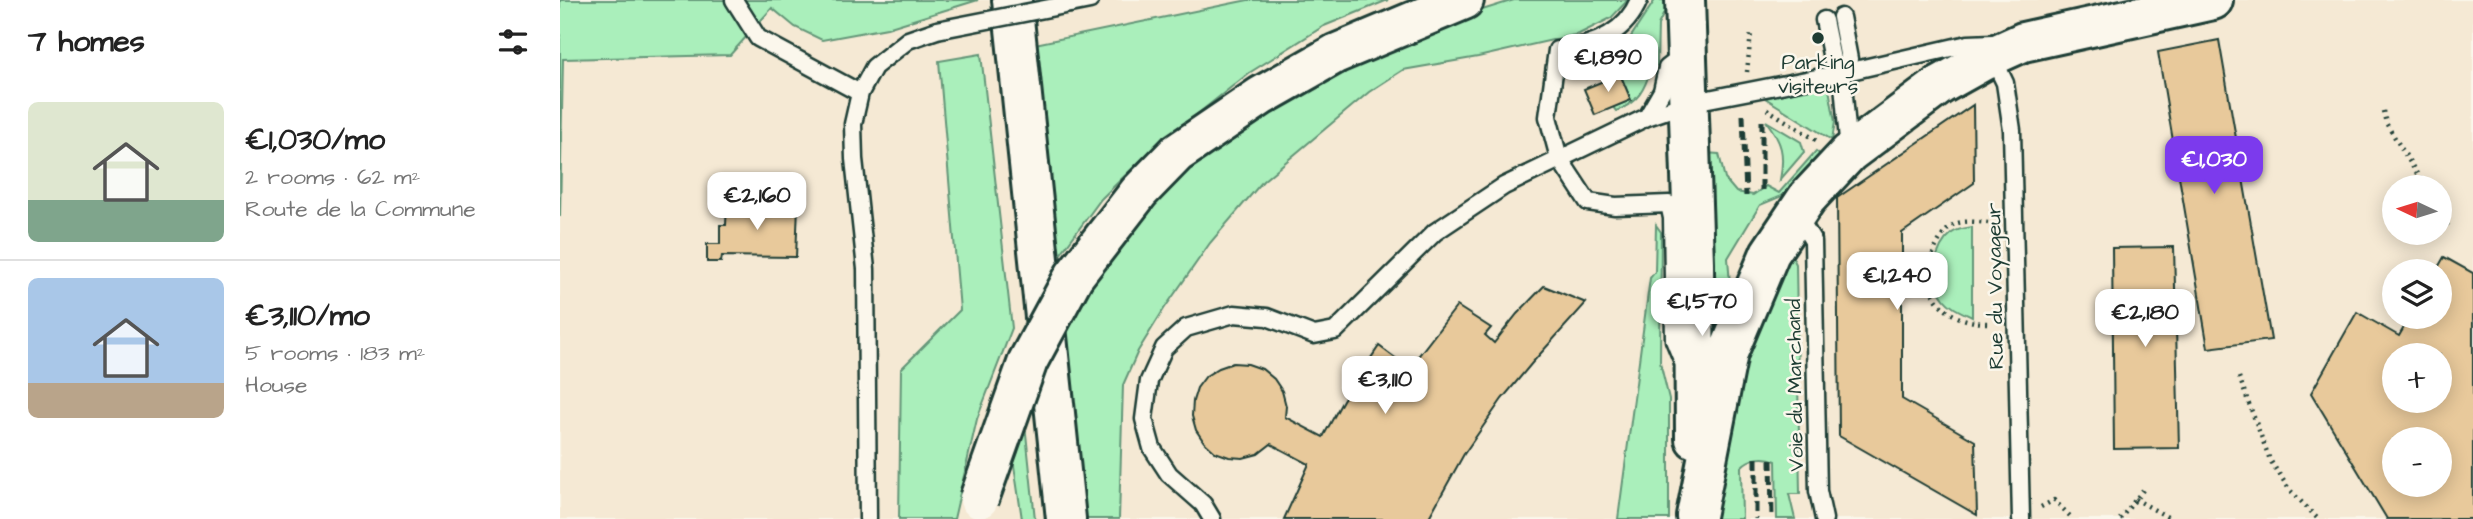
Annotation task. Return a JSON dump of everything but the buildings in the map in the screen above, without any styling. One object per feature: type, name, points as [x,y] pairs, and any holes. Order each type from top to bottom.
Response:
[{"type":"main road","points":[[1012,0],[1066,519]]},
{"type":"main road","points":[[977,509],[1028,361],[1074,276],[1139,192],[1177,153],[1261,96],[1335,54],[1464,0]]},
{"type":"main road","points":[[1685,0],[1694,262],[1696,517]]},
{"type":"main road","points":[[1696,517],[1728,353],[1770,253],[1807,198],[1849,153],[1940,85],[2008,49],[2213,0]]},
{"type":"lane","points":[[734,0],[758,38],[860,93]]},
{"type":"lane","points":[[868,519],[866,269],[854,159],[853,124],[860,93],[874,67],[908,40],[937,30],[1090,0]]},
{"type":"lane","points":[[1639,0],[1625,23],[1605,37],[1580,48],[1557,50],[1548,117],[1559,159],[1588,202],[1615,206],[1669,204],[1672,218],[1674,340],[1693,387]]},
{"type":"lane","points":[[1841,16],[1849,59],[1842,73],[1849,153]]},
{"type":"lane","points":[[1824,20],[1833,64],[1842,73]]},
{"type":"lane","points":[[1212,519],[1203,504],[1170,474],[1152,448],[1144,419],[1149,381],[1164,348],[1186,328],[1234,314],[1267,317],[1314,335],[1335,331],[1435,232],[1503,186],[1647,117],[1688,103],[1842,73],[1968,44],[2008,49]]},
{"type":"lane","name":"Rue du Voyageur","points":[[2008,49],[2005,83],[2012,130],[2021,518]]},
{"type":"lane","points":[[1647,117],[1662,91],[1667,68],[1686,53]]},
{"type":"lane","name":"Voie du Marchand","points":[[1796,213],[1813,242],[1818,491],[1824,519]]},
{"type":"path","points":[[2383,111],[2386,123],[2418,175]]},
{"type":"path","points":[[1988,223],[1954,225],[1940,239],[1929,261],[1928,281],[1940,307],[1969,323],[1988,323]]},
{"type":"path","points":[[2239,377],[2270,460],[2289,489],[2318,519]]},
{"type":"path","points":[[2120,519],[2143,490]]},
{"type":"path","points":[[2135,499],[2171,519]]},
{"type":"path","points":[[2021,518],[2054,500],[2073,519]]},
{"type":"shaded area","points":[[560,0],[2473,0],[2473,519],[560,519]]},
{"type":"green space","points":[[560,0],[978,0],[887,28],[822,40],[795,27],[772,8],[730,55],[563,59],[560,217]]},
{"type":"green space","points":[[1248,0],[1388,0],[1324,26],[1249,73],[1147,154],[1101,199],[1054,263],[1030,45]]},
{"type":"green space","points":[[1514,0],[1628,0],[1611,18],[1579,34],[1478,57],[1403,70],[1369,92],[1263,181],[1210,243],[1164,309],[1138,351],[1123,385],[1119,519],[1083,519],[1061,337],[1102,270],[1151,205],[1258,111],[1425,28]]},
{"type":"green space","points":[[1655,0],[1666,0],[1666,9],[1658,25],[1657,65],[1651,68],[1643,89],[1635,99],[1616,111],[1613,107],[1631,100],[1620,74],[1610,78],[1593,69],[1630,38]]},
{"type":"green space","points":[[981,54],[1012,328],[977,419],[954,519],[899,519],[901,369],[960,310],[939,61]]},
{"type":"green space","points":[[1820,86],[1829,89],[1835,122],[1832,140],[1765,98]]},
{"type":"green space","points":[[1766,121],[1801,142],[1804,152],[1780,180],[1781,149],[1776,135]]},
{"type":"green space","points":[[1816,151],[1822,156],[1782,196],[1760,205],[1728,258],[1730,284],[1715,321],[1710,322],[1706,153],[1719,154],[1725,179],[1736,192],[1753,195],[1766,186],[1779,193]]},
{"type":"green space","points":[[1656,225],[1661,232],[1660,362],[1669,399],[1669,519],[1618,519],[1650,278],[1655,272]]},
{"type":"green space","points":[[1972,227],[1972,317],[1944,299],[1936,283],[1935,265],[1941,247],[1952,233]]},
{"type":"green space","points":[[1788,248],[1796,264],[1800,494],[1789,494],[1795,519],[1777,519],[1776,461],[1762,458],[1753,459],[1741,467],[1742,519],[1716,519],[1716,461],[1721,421]]},
{"type":"green space","points":[[1025,424],[1035,519],[1022,519],[1013,459]]},
{"type":"railway","points":[[1743,115],[1746,196]]},
{"type":"railway","points":[[1762,121],[1762,190]]},
{"type":"railway","points":[[1756,458],[1756,519]]},
{"type":"railway","points":[[1771,459],[1772,519]]},
{"type":"place","name":"Parking visiteurs","points":[[1818,38]]}]
